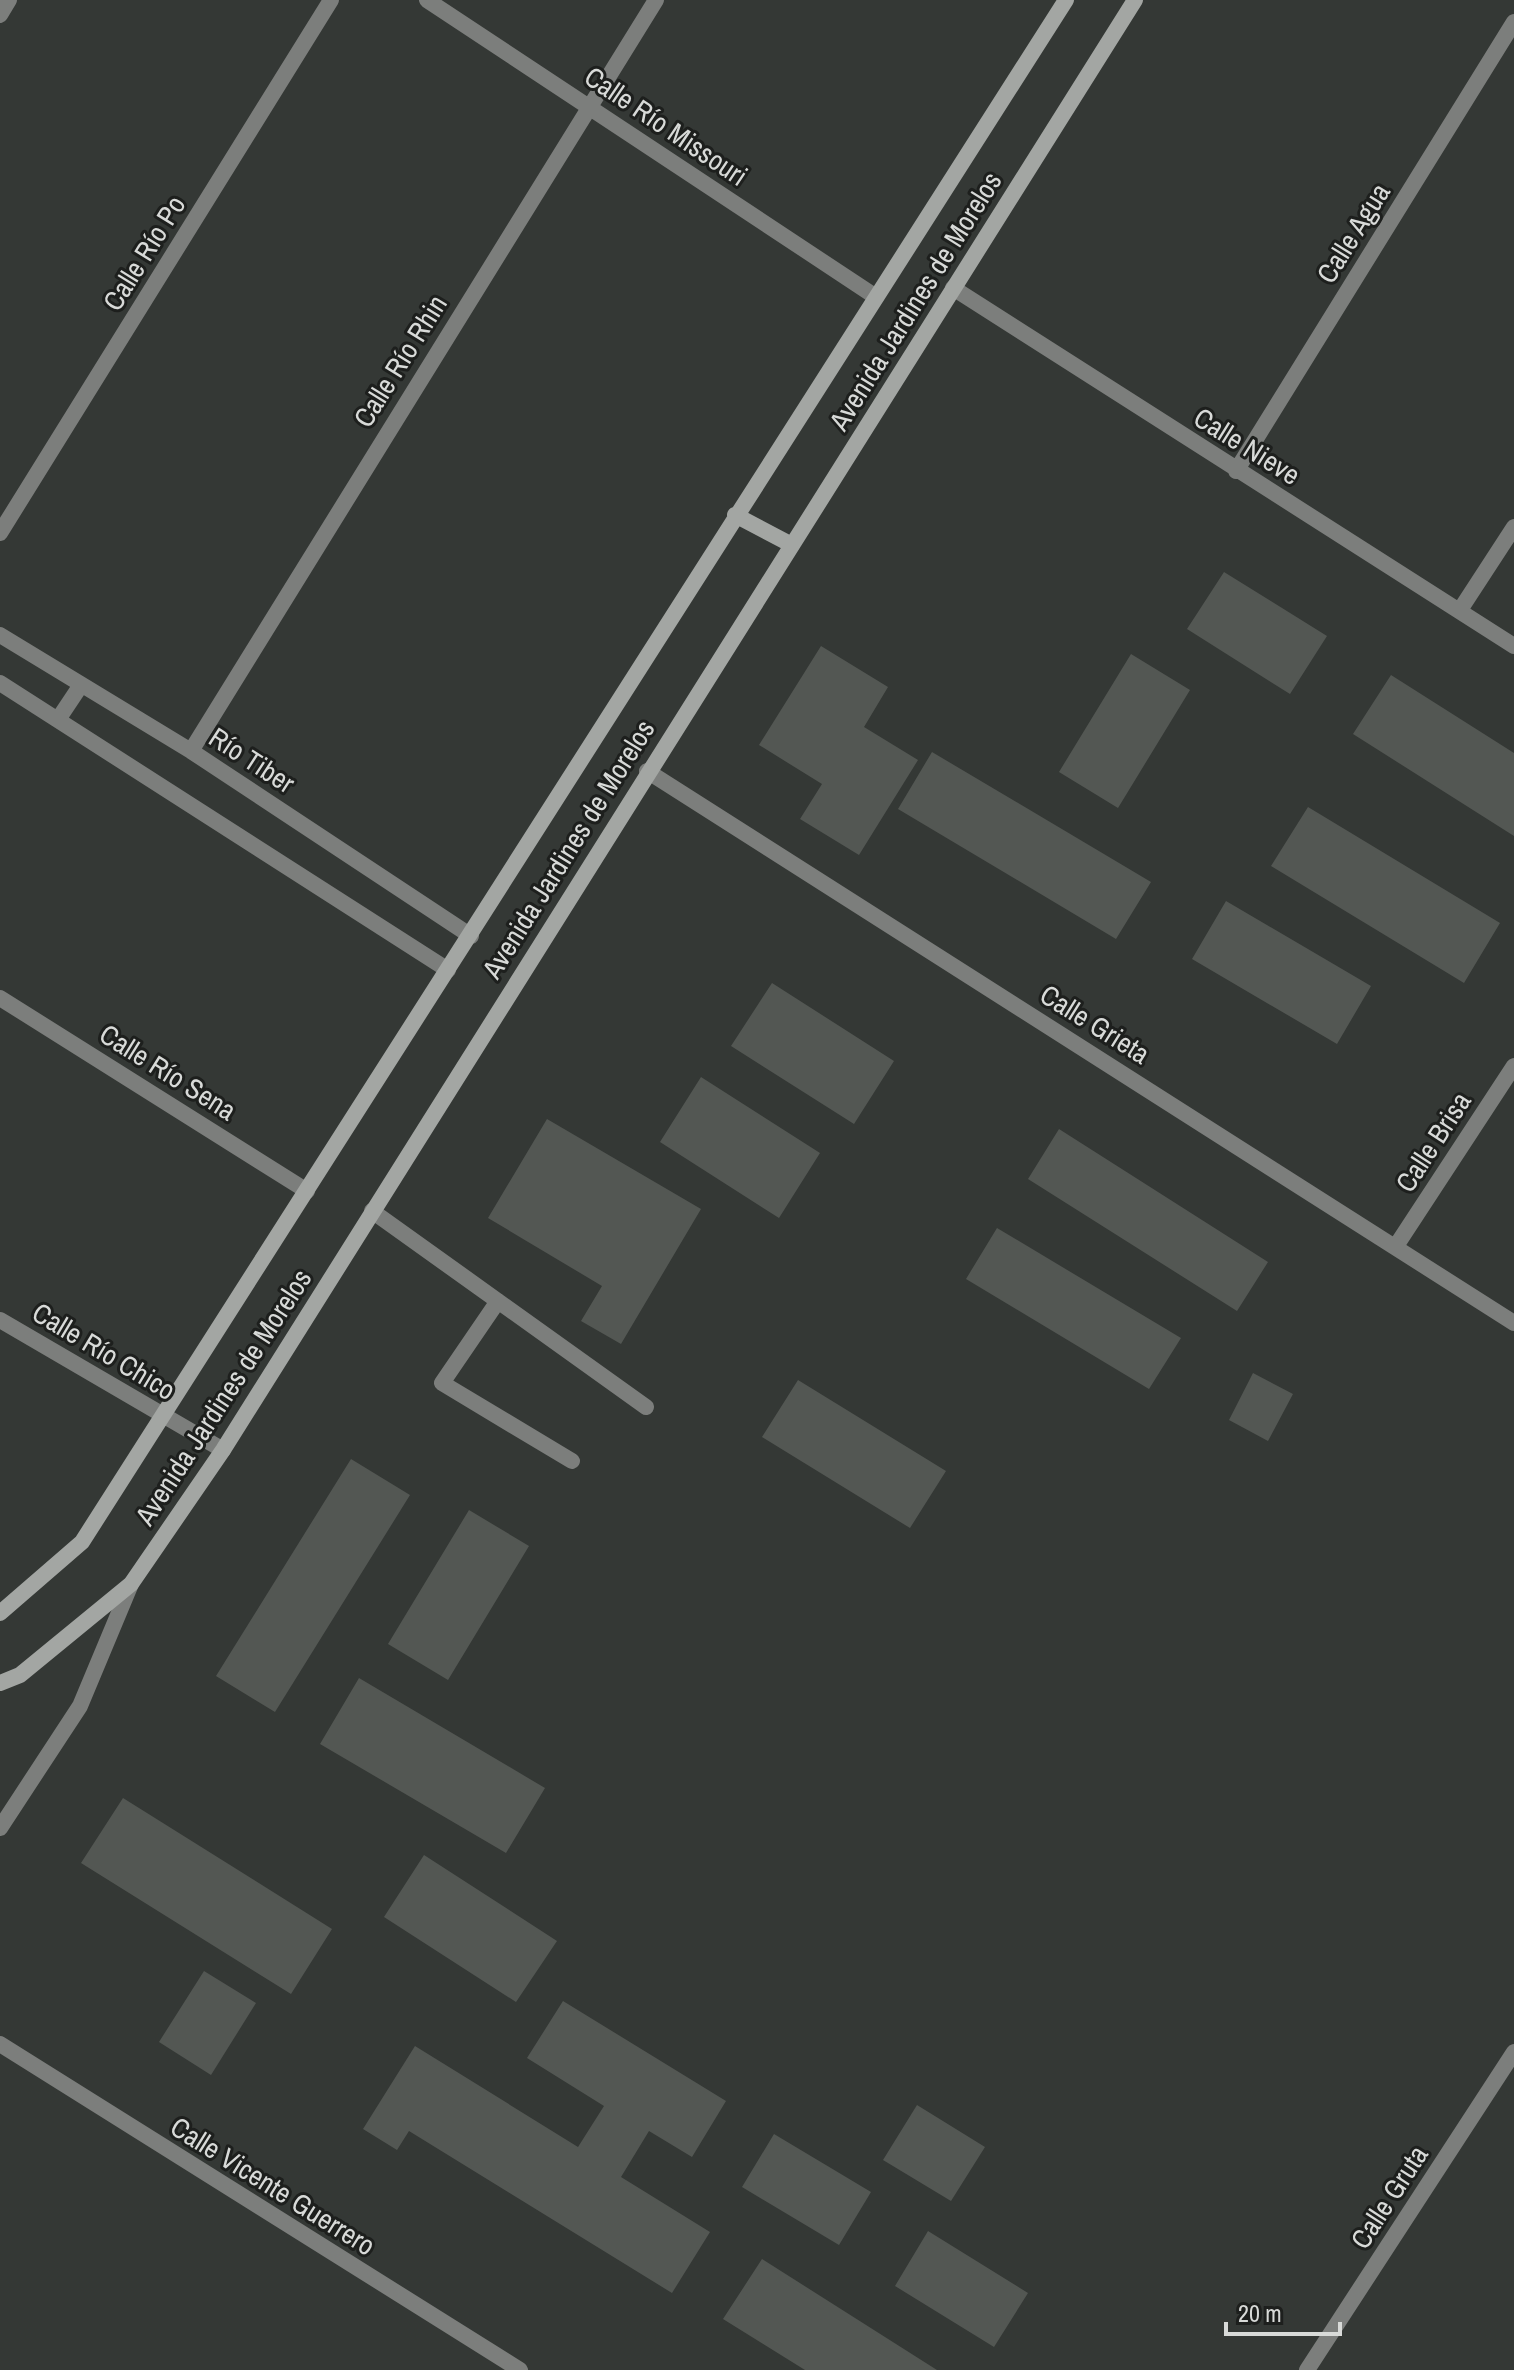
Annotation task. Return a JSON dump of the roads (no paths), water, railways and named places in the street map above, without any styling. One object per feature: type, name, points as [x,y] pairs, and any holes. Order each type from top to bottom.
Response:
[{"type":"main road","name":"Avenida Jardines de Morelos","points":[[0,1613],[82,1542],[1066,0]]},
{"type":"main road","name":"Avenida Jardines de Morelos","points":[[0,1683],[20,1675],[131,1584],[223,1450],[647,771],[1135,0]]},
{"type":"main road","points":[[735,515],[792,545]]},
{"type":"street","points":[[0,15],[9,0]]},
{"type":"street","name":"Calle Río Po","points":[[0,533],[331,0]]},
{"type":"street","name":"Calle Río Missouri","points":[[427,0],[876,297]]},
{"type":"street","name":"Calle Río Rhin","points":[[191,751],[656,0]]},
{"type":"street","name":"Calle Agua","points":[[1236,471],[1514,22]]},
{"type":"street","name":"Calle Nieve","points":[[953,288],[1514,646]]},
{"type":"street","points":[[1460,610],[1514,527]]},
{"type":"street","name":"Río Tiber","points":[[0,635],[191,751],[471,936]]},
{"type":"street","points":[[0,683],[448,970]]},
{"type":"street","points":[[59,718],[81,685]]},
{"type":"street","name":"Calle Grieta","points":[[647,771],[1514,1323]]},
{"type":"street","name":"Calle Río Sena","points":[[0,998],[307,1191]]},
{"type":"street","name":"Calle Brisa","points":[[1396,1246],[1514,1066]]},
{"type":"street","points":[[372,1211],[646,1407]]},
{"type":"street","points":[[498,1301],[442,1383],[572,1461]]},
{"type":"street","name":"Calle Río Chico","points":[[0,1320],[223,1450]]},
{"type":"street","points":[[0,1828],[80,1706],[131,1584]]},
{"type":"street","name":"Calle Vicente Guerrero","points":[[0,2044],[520,2370]]},
{"type":"street","name":"Calle Gruta","points":[[1307,2370],[1514,2052]]}]
